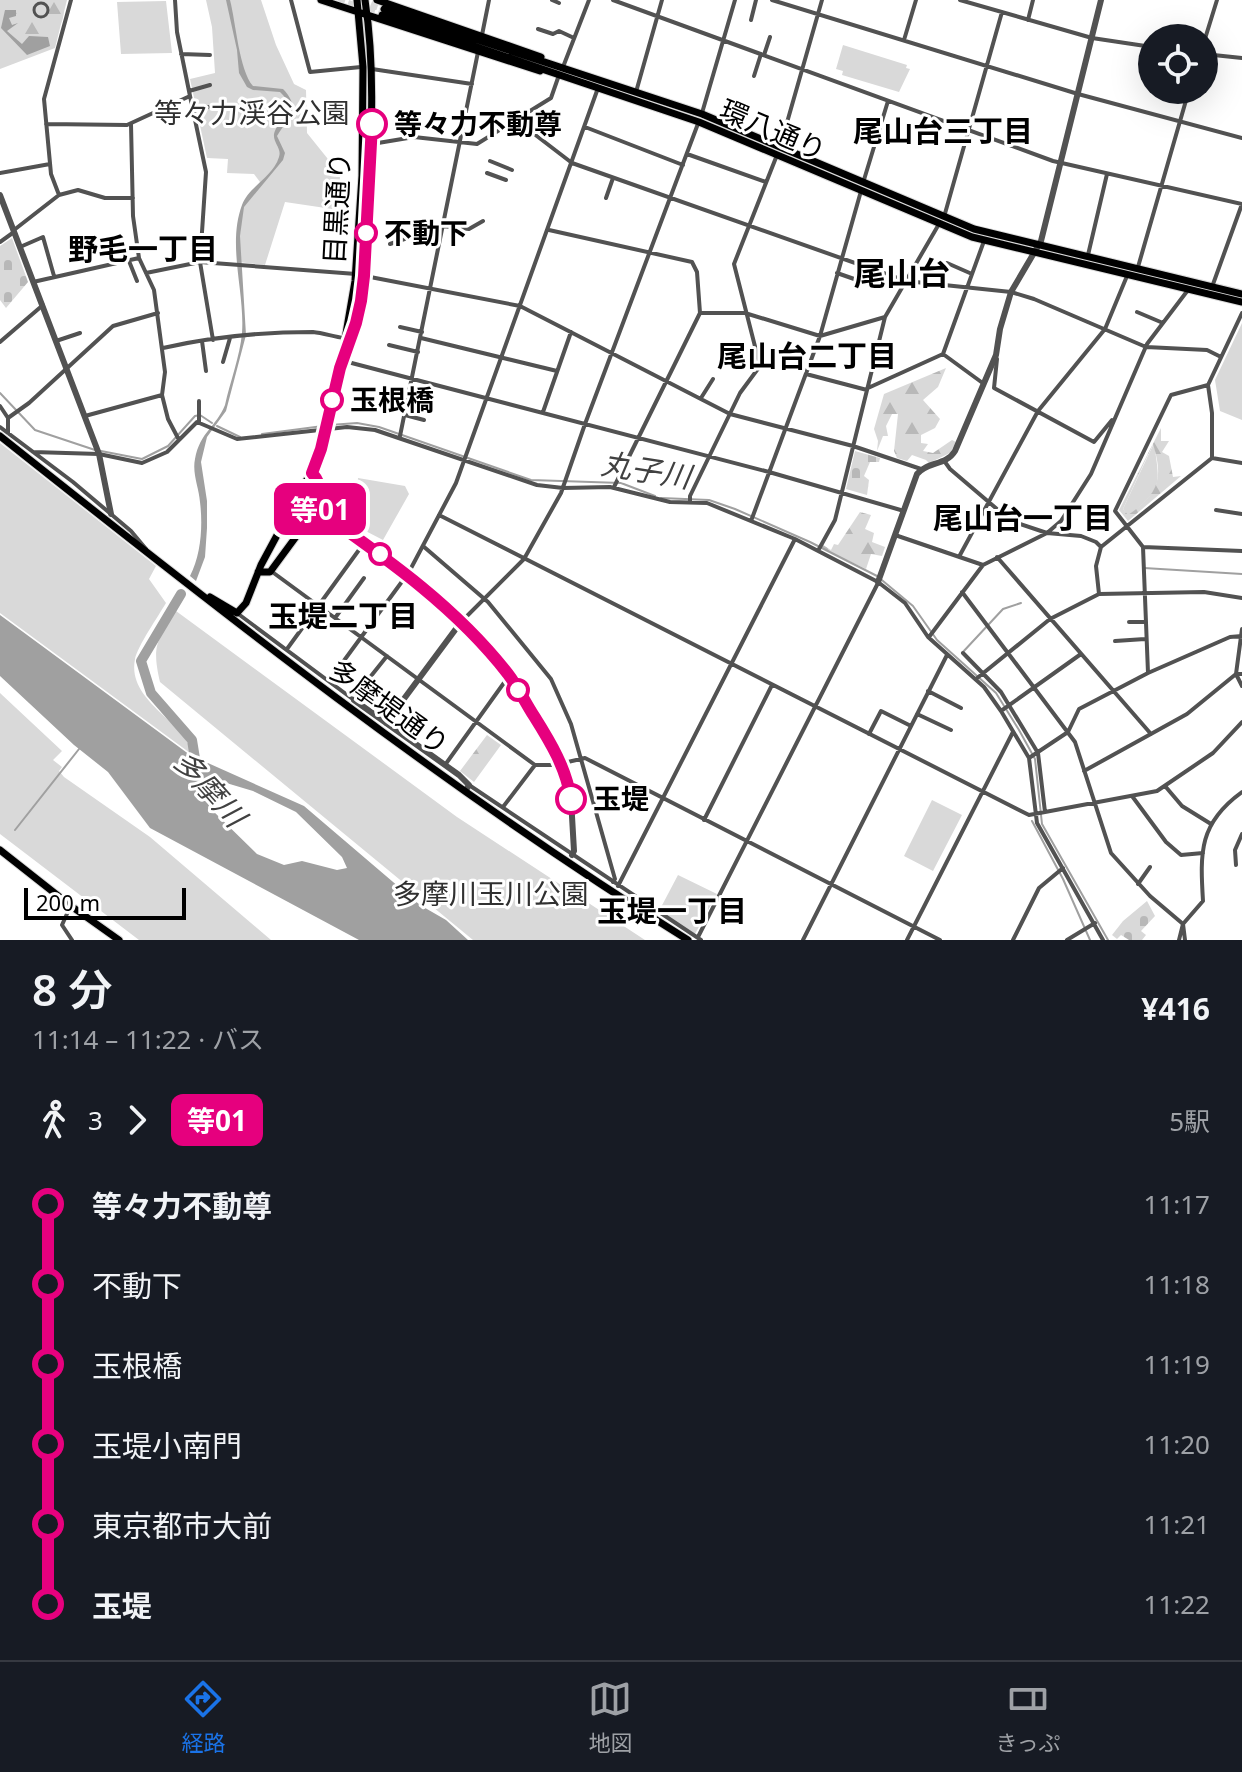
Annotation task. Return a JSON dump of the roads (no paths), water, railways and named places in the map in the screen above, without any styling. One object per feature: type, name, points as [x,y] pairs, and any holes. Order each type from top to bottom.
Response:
[{"type":"main road","points":[[321,0],[527,69],[561,71]]},
{"type":"main road","name":"目黒通り","points":[[357,0],[363,14]]},
{"type":"main road","name":"目黒通り","points":[[237,613],[246,603],[258,572],[312,473],[356,323],[367,144],[365,0]]},
{"type":"main road","points":[[377,0],[397,3],[533,53],[561,71]]},
{"type":"main road","name":"環八通り","points":[[383,12],[561,71],[636,92],[984,241],[1242,302]]},
{"type":"main road","name":"環八通り","points":[[561,71],[598,88],[700,118]]},
{"type":"main road","name":"環八通り","points":[[941,220],[1242,294]]},
{"type":"main road","name":"目黒通り","points":[[342,365],[344,338],[360,275]]},
{"type":"main road","name":"多摩堤通り","points":[[4,435],[204,596],[325,688],[590,877],[688,940]]},
{"type":"main road","points":[[258,572],[271,571],[319,511],[321,492],[319,482],[312,473]]},
{"type":"main road","points":[[204,596],[237,613]]},
{"type":"main road","points":[[0,850],[119,940]]},
{"type":"street","points":[[59,195],[50,164],[44,99],[71,0]]},
{"type":"street","points":[[175,0],[181,54],[206,172],[200,262],[213,340]]},
{"type":"street","points":[[291,0],[310,72],[368,68],[472,84]]},
{"type":"street","points":[[482,35],[489,0]]},
{"type":"street","points":[[552,0],[559,3]]},
{"type":"street","points":[[367,144],[414,137],[477,144],[551,98],[589,0]]},
{"type":"street","points":[[613,0],[1060,163],[1242,207],[1212,287]]},
{"type":"street","points":[[636,92],[662,0]]},
{"type":"street","points":[[386,723],[461,622],[524,559],[563,485],[700,118],[735,0]]},
{"type":"street","points":[[751,20],[756,0]]},
{"type":"street","points":[[772,0],[1078,94],[1242,138]]},
{"type":"street","points":[[690,500],[740,393],[760,366],[734,264],[778,151],[822,0]]},
{"type":"street","points":[[904,40],[916,0]]},
{"type":"street","points":[[960,0],[1092,38],[1138,45]]},
{"type":"street","points":[[1028,20],[1033,0]]},
{"type":"street","points":[[1101,0],[1039,245],[1011,292],[997,352],[994,388],[1094,442],[1114,420]]},
{"type":"street","points":[[1210,24],[1217,0]]},
{"type":"street","points":[[819,549],[835,520],[885,317],[941,220],[1002,12]]},
{"type":"street","points":[[538,29],[553,34],[559,31],[574,38]]},
{"type":"street","points":[[754,76],[770,37]]},
{"type":"street","points":[[400,434],[478,52]]},
{"type":"street","points":[[181,54],[210,55]]},
{"type":"street","points":[[1218,55],[1242,58]]},
{"type":"street","points":[[46,124],[131,124],[210,85]]},
{"type":"street","points":[[329,681],[407,575],[467,457],[598,88]]},
{"type":"street","points":[[752,518],[820,336],[888,101]]},
{"type":"street","points":[[1138,270],[1185,104]]},
{"type":"street","points":[[193,111],[208,107]]},
{"type":"street","points":[[516,120],[572,163],[906,281],[1011,292],[1146,347],[1207,350],[1221,357]]},
{"type":"street","points":[[131,124],[133,216],[139,258],[154,290],[165,372],[162,395],[168,419],[179,439]]},
{"type":"street","points":[[585,127],[683,165]]},
{"type":"street","points":[[687,154],[766,182]]},
{"type":"street","points":[[490,161],[512,170]]},
{"type":"street","points":[[0,173],[50,164]]},
{"type":"street","points":[[487,173],[506,180]]},
{"type":"street","points":[[1088,257],[1107,174]]},
{"type":"street","points":[[606,198],[613,178]]},
{"type":"street","points":[[0,242],[59,195],[78,190],[105,198],[133,198]]},
{"type":"street","points":[[0,195],[99,453],[111,514]]},
{"type":"street","points":[[390,244],[442,226],[469,229],[483,221]]},
{"type":"street","points":[[548,230],[692,262],[697,272],[700,313],[616,484]]},
{"type":"street","points":[[20,247],[43,237],[54,276]]},
{"type":"street","points":[[806,374],[868,389],[943,354],[984,241]]},
{"type":"street","points":[[33,282],[139,258]]},
{"type":"street","points":[[129,260],[137,281]]},
{"type":"street","points":[[146,273],[200,262],[360,275],[520,306],[730,414],[853,446],[921,469],[945,462],[955,451],[997,352]]},
{"type":"street","points":[[947,263],[972,274]]},
{"type":"street","points":[[837,273],[857,280]]},
{"type":"street","points":[[960,555],[1038,411],[1105,329],[1127,276]]},
{"type":"street","points":[[928,637],[983,565],[1047,533],[1061,521],[1091,474],[1146,347],[1188,290]]},
{"type":"street","points":[[0,342],[43,305]]},
{"type":"street","points":[[1137,312],[1163,323]]},
{"type":"street","points":[[4,435],[8,418],[113,326],[158,313]]},
{"type":"street","points":[[700,313],[745,313],[820,336],[885,317]]},
{"type":"street","points":[[1212,458],[1212,413],[1208,385],[1242,313]]},
{"type":"street","points":[[400,327],[422,332]]},
{"type":"street","points":[[163,348],[239,337],[317,332],[344,338]]},
{"type":"street","points":[[543,412],[571,332]]},
{"type":"street","points":[[56,341],[80,333]]},
{"type":"street","points":[[223,362],[230,338]]},
{"type":"street","points":[[421,338],[557,371]]},
{"type":"street","points":[[202,341],[206,371]]},
{"type":"street","points":[[389,345],[418,352]]},
{"type":"street","points":[[943,354],[984,384]]},
{"type":"street","points":[[342,365],[543,412],[904,511]]},
{"type":"street","points":[[701,398],[713,379]]},
{"type":"street","points":[[1148,673],[1143,547],[1115,511],[1171,395],[1208,385]]},
{"type":"street","points":[[85,416],[162,395]]},
{"type":"street","points":[[199,401],[199,422]]},
{"type":"street","points":[[0,406],[8,418]]},
{"type":"street","points":[[405,415],[424,420]]},
{"type":"street","points":[[33,452],[99,453],[142,463],[160,456],[193,424],[199,422],[237,439],[326,426],[358,427],[400,434],[467,457],[525,482],[616,484],[658,500],[690,500],[752,518],[879,579],[905,603],[928,637],[976,679],[1001,711],[1029,758],[1035,815],[1061,869],[1102,939]]},
{"type":"street","points":[[0,427],[4,435],[33,452],[111,514],[142,541],[147,551]]},
{"type":"street","points":[[1099,594],[1096,566],[1101,547],[1212,458],[1242,463]]},
{"type":"street","points":[[945,462],[1011,521],[1047,533],[1081,536],[1101,547]]},
{"type":"street","points":[[237,613],[445,765],[468,788],[503,807],[700,939],[879,579],[921,469]]},
{"type":"street","points":[[1216,510],[1242,514]]},
{"type":"street","points":[[319,511],[407,575],[461,622],[511,677],[561,764],[571,799],[572,855]]},
{"type":"street","points":[[439,515],[1029,815],[1157,791],[1213,753],[1242,722]]},
{"type":"street","points":[[895,535],[983,565]]},
{"type":"street","points":[[616,884],[663,799],[795,539]]},
{"type":"street","points":[[287,649],[364,543]]},
{"type":"street","points":[[423,546],[485,598],[551,679],[571,724],[616,884]]},
{"type":"street","points":[[1143,547],[1242,551]]},
{"type":"street","points":[[997,557],[1151,734]]},
{"type":"street","points":[[271,571],[535,765],[561,764],[581,758],[940,940]]},
{"type":"street","points":[[335,618],[364,578]]},
{"type":"street","points":[[962,592],[1075,742],[1111,853],[1138,884],[1183,924],[1185,940]]},
{"type":"street","points":[[976,679],[1050,619],[1099,594],[1204,592],[1242,598]]},
{"type":"street","points":[[1129,622],[1145,622]]},
{"type":"street","points":[[1242,629],[1239,674],[1242,686]]},
{"type":"street","points":[[1029,758],[1068,732],[1079,709],[1148,673],[1230,637],[1241,636]]},
{"type":"street","points":[[1115,641],[1145,639]]},
{"type":"street","points":[[963,653],[1010,705],[1038,753],[1045,813]]},
{"type":"street","points":[[1001,711],[1081,654]]},
{"type":"street","points":[[803,940],[947,655]]},
{"type":"street","points":[[371,676],[387,656]]},
{"type":"street","points":[[1084,771],[1187,714],[1239,674]]},
{"type":"street","points":[[445,765],[511,677]]},
{"type":"street","points":[[704,820],[772,685]]},
{"type":"street","points":[[928,691],[961,708]]},
{"type":"street","points":[[869,734],[881,711],[911,726]]},
{"type":"street","points":[[917,714],[951,730]]},
{"type":"street","points":[[907,940],[1014,731]]},
{"type":"street","points":[[503,807],[535,765]]},
{"type":"street","points":[[1165,786],[1182,806],[1211,824]]},
{"type":"street","points":[[1179,940],[1183,924],[1203,901],[1206,831],[1222,807],[1242,792]]},
{"type":"street","points":[[1132,796],[1166,842],[1181,855],[1203,853]]},
{"type":"street","points":[[1236,865],[1235,850],[1242,834]]},
{"type":"street","points":[[1138,884],[1150,867]]},
{"type":"street","points":[[1013,940],[1039,888],[1061,869]]},
{"type":"street","points":[[71,906],[62,925],[72,940]]},
{"type":"street","points":[[1067,940],[1095,923]]},
{"type":"waterway","name":"丸子川","points":[[0,393],[35,430],[95,450]]},
{"type":"waterway","name":"丸子川","points":[[101,451],[142,459],[168,446],[195,416],[200,415],[212,423]]},
{"type":"waterway","name":"丸子川","points":[[330,425],[357,423],[379,427],[531,480],[621,483],[655,496]]},
{"type":"waterway","name":"丸子川","points":[[217,426],[240,437]]},
{"type":"waterway","name":"丸子川","points":[[262,434],[323,426]]},
{"type":"waterway","name":"丸子川","points":[[661,498],[709,500],[735,509],[877,576],[913,606],[937,640],[996,693],[1019,730],[1035,759],[1042,824],[1108,940]]},
{"type":"waterway","points":[[1144,568],[1242,574]]},
{"type":"waterway","name":"多摩川","points":[[181,594],[141,661],[151,693],[192,740],[197,771]]},
{"type":"waterway","points":[[962,653],[1003,609],[1021,603]]},
{"type":"waterway","points":[[15,830],[79,749]]},
{"type":"waterway","points":[[1032,821],[1063,879],[1090,940]]},
{"type":"tunnel","points":[[338,0],[382,15]]},
{"type":"tunnel","points":[[361,1],[384,9]]},
{"type":"place","name":"等々力不動尊","points":[[372,124]]},
{"type":"place","name":"不動下","points":[[366,233]]},
{"type":"place","name":"玉根橋","points":[[332,400]]},
{"type":"place","name":"玉堤","points":[[571,799]]},
{"type":"district","name":"尾山台三丁目","points":[[943,132]]},
{"type":"district","name":"野毛一丁目","points":[[143,250]]},
{"type":"district","name":"尾山台","points":[[902,274]]},
{"type":"district","name":"尾山台二丁目","points":[[807,357]]},
{"type":"district","name":"尾山台一丁目","points":[[1023,519]]},
{"type":"district","name":"玉堤二丁目","points":[[343,617]]},
{"type":"district","name":"玉堤一丁目","points":[[672,912]]},
{"type":"park label","name":"等々力渓谷公園","points":[[252,113]]},
{"type":"park label","name":"多摩川玉川公園","points":[[491,894]]}]
